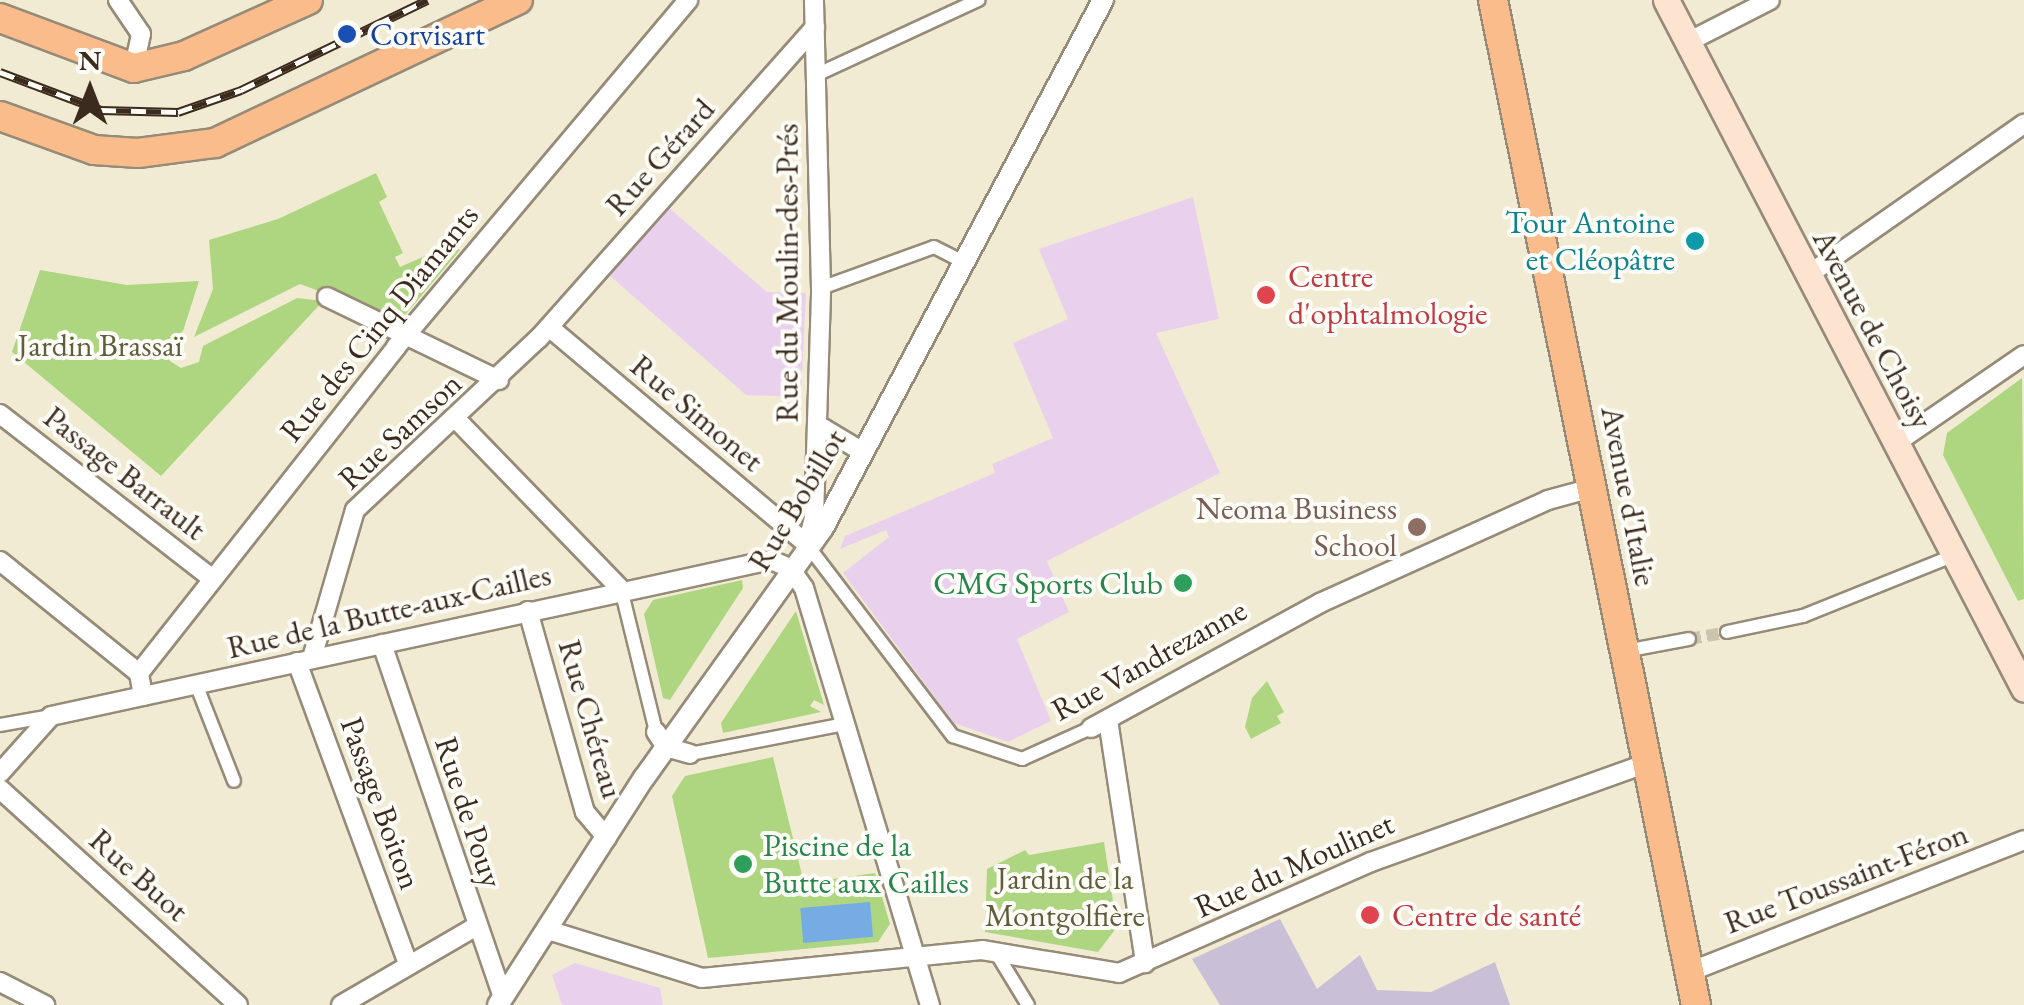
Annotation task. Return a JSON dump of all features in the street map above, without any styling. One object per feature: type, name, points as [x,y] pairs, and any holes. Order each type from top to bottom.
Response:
[{"type":"main road","points":[[0,18],[134,68],[184,56],[308,0]]},
{"type":"main road","points":[[0,116],[94,150],[138,154],[215,143],[518,0]]},
{"type":"main road","name":"Avenue d'Italie","points":[[1493,0],[1696,1005]]},
{"type":"main road","name":"Avenue de Choisy","points":[[1666,0],[2024,688]]},
{"type":"street","points":[[118,0],[141,34],[134,68]]},
{"type":"street","name":"Rue des Cinq Diamants","points":[[138,673],[406,334],[688,0]]},
{"type":"street","name":"Rue du Moulin-des-Prés","points":[[807,544],[818,425],[821,288],[815,0]]},
{"type":"street","points":[[816,75],[978,0]]},
{"type":"street","name":"Rue Bobillot","points":[[500,1001],[607,838],[661,739],[823,528],[1103,0]]},
{"type":"street","points":[[1688,42],[1770,0]]},
{"type":"street","name":"Rue Gérard","points":[[549,327],[815,27]]},
{"type":"street","points":[[1808,275],[2024,124]]},
{"type":"street","points":[[821,288],[934,247],[964,262]]},
{"type":"street","points":[[327,297],[499,380]]},
{"type":"street","name":"Rue Samson","points":[[305,660],[355,510],[499,380],[549,327]]},
{"type":"street","name":"Rue Simonet","points":[[549,327],[807,544]]},
{"type":"street","points":[[1896,443],[2024,354]]},
{"type":"street","name":"Passage Barrault","points":[[0,414],[213,579]]},
{"type":"street","points":[[456,419],[621,590],[661,739],[690,754],[844,724]]},
{"type":"street","points":[[818,425],[863,452]]},
{"type":"street","name":"Rue Vandrezanne","points":[[807,544],[953,736],[1022,758],[1099,724],[1347,590],[1548,500],[1592,488]]},
{"type":"street","points":[[1727,632],[1803,616],[1952,556]]},
{"type":"street","name":"Rue de la Butte-aux-Cailles","points":[[0,726],[751,562],[771,560],[790,568]]},
{"type":"street","points":[[0,562],[138,673],[144,696]]},
{"type":"street","points":[[790,568],[804,588],[930,1005]]},
{"type":"street","name":"Rue Chéreau","points":[[528,610],[584,812],[607,838]]},
{"type":"street","points":[[1625,651],[1690,639]]},
{"type":"street","name":"Rue de Pouy","points":[[382,644],[500,1001]]},
{"type":"street","name":"Passage Boiton","points":[[305,660],[408,964]]},
{"type":"street","points":[[196,684],[234,781]]},
{"type":"street","points":[[0,774],[51,716]]},
{"type":"street","points":[[1099,724],[1145,963]]},
{"type":"street","name":"Rue du Moulinet","points":[[548,930],[702,978],[995,950],[1119,973],[1387,855],[1648,763]]},
{"type":"street","name":"Rue Buot","points":[[0,789],[238,1005]]},
{"type":"street","name":"Rue Toussaint-Féron","points":[[1690,972],[2024,840]]},
{"type":"street","points":[[341,1005],[475,927]]},
{"type":"street","points":[[995,950],[1028,1005]]},
{"type":"street","points":[[0,982],[45,1005]]},
{"type":"shaded area","points":[[1193,197],[1219,319],[1156,333],[1220,473],[1047,561],[1069,612],[1017,639],[1051,721],[1008,742],[954,723],[843,573],[889,537],[886,530],[840,549],[845,536],[995,473],[992,464],[1053,438],[1013,343],[1068,319],[1039,249]]},
{"type":"shaded area","points":[[668,207],[767,292],[806,293],[801,397],[746,395],[609,275]]},
{"type":"shaded area","points":[[1280,919],[1317,989],[1360,955],[1377,990],[1431,992],[1495,962],[1510,1005],[1220,1005],[1192,959]]},
{"type":"shaded area","points":[[575,963],[660,988],[663,1005],[562,1005],[552,975]]},
{"type":"green space","points":[[376,173],[387,197],[379,202],[403,253],[395,257],[400,267],[452,244],[460,250],[400,321],[300,284],[194,337],[213,289],[209,240],[278,219]]},
{"type":"green space","name":"Jardin Brassaï","points":[[40,270],[127,285],[199,281],[183,331],[166,345],[170,361],[181,368],[199,362],[203,346],[297,298],[323,301],[161,476],[12,352]]},
{"type":"green space","points":[[2022,378],[2024,599],[2018,601],[1943,455],[1947,433]]},
{"type":"green space","points":[[742,580],[743,588],[670,700],[663,698],[644,614],[653,600]]},
{"type":"green space","points":[[796,611],[824,705],[814,700],[810,706],[821,712],[723,733],[721,723]]},
{"type":"green space","points":[[1267,681],[1284,712],[1277,716],[1281,723],[1251,739],[1245,727],[1252,698]]},
{"type":"green space","name":"Piscine de la Butte aux Cailles","points":[[773,757],[804,883],[875,873],[890,924],[878,942],[708,958],[672,796],[685,776]]},
{"type":"green space","name":"Jardin de la Montgolfière","points":[[1104,842],[1117,927],[1098,952],[985,932],[987,869],[1025,850],[1029,855]]},
{"type":"water","points":[[870,902],[873,937],[803,943],[800,908]]},
{"type":"tunnel","points":[[1689,639],[1727,632]]},
{"type":"railway","points":[[0,72],[101,110],[178,112],[241,90],[427,0]]},
{"type":"place","name":"Corvisart","points":[[347,34]]},
{"type":"place","name":"Tour Antoine et Cléopâtre","points":[[1695,241]]},
{"type":"place","name":"Centre d'ophtalmologie","points":[[1266,295]]},
{"type":"place","name":"Neoma Business School","points":[[1417,527]]},
{"type":"place","name":"CMG Sports Club","points":[[1183,583]]},
{"type":"place","name":"Piscine de la Butte aux Cailles","points":[[743,864]]},
{"type":"place","name":"Centre de santé","points":[[1370,915]]}]
